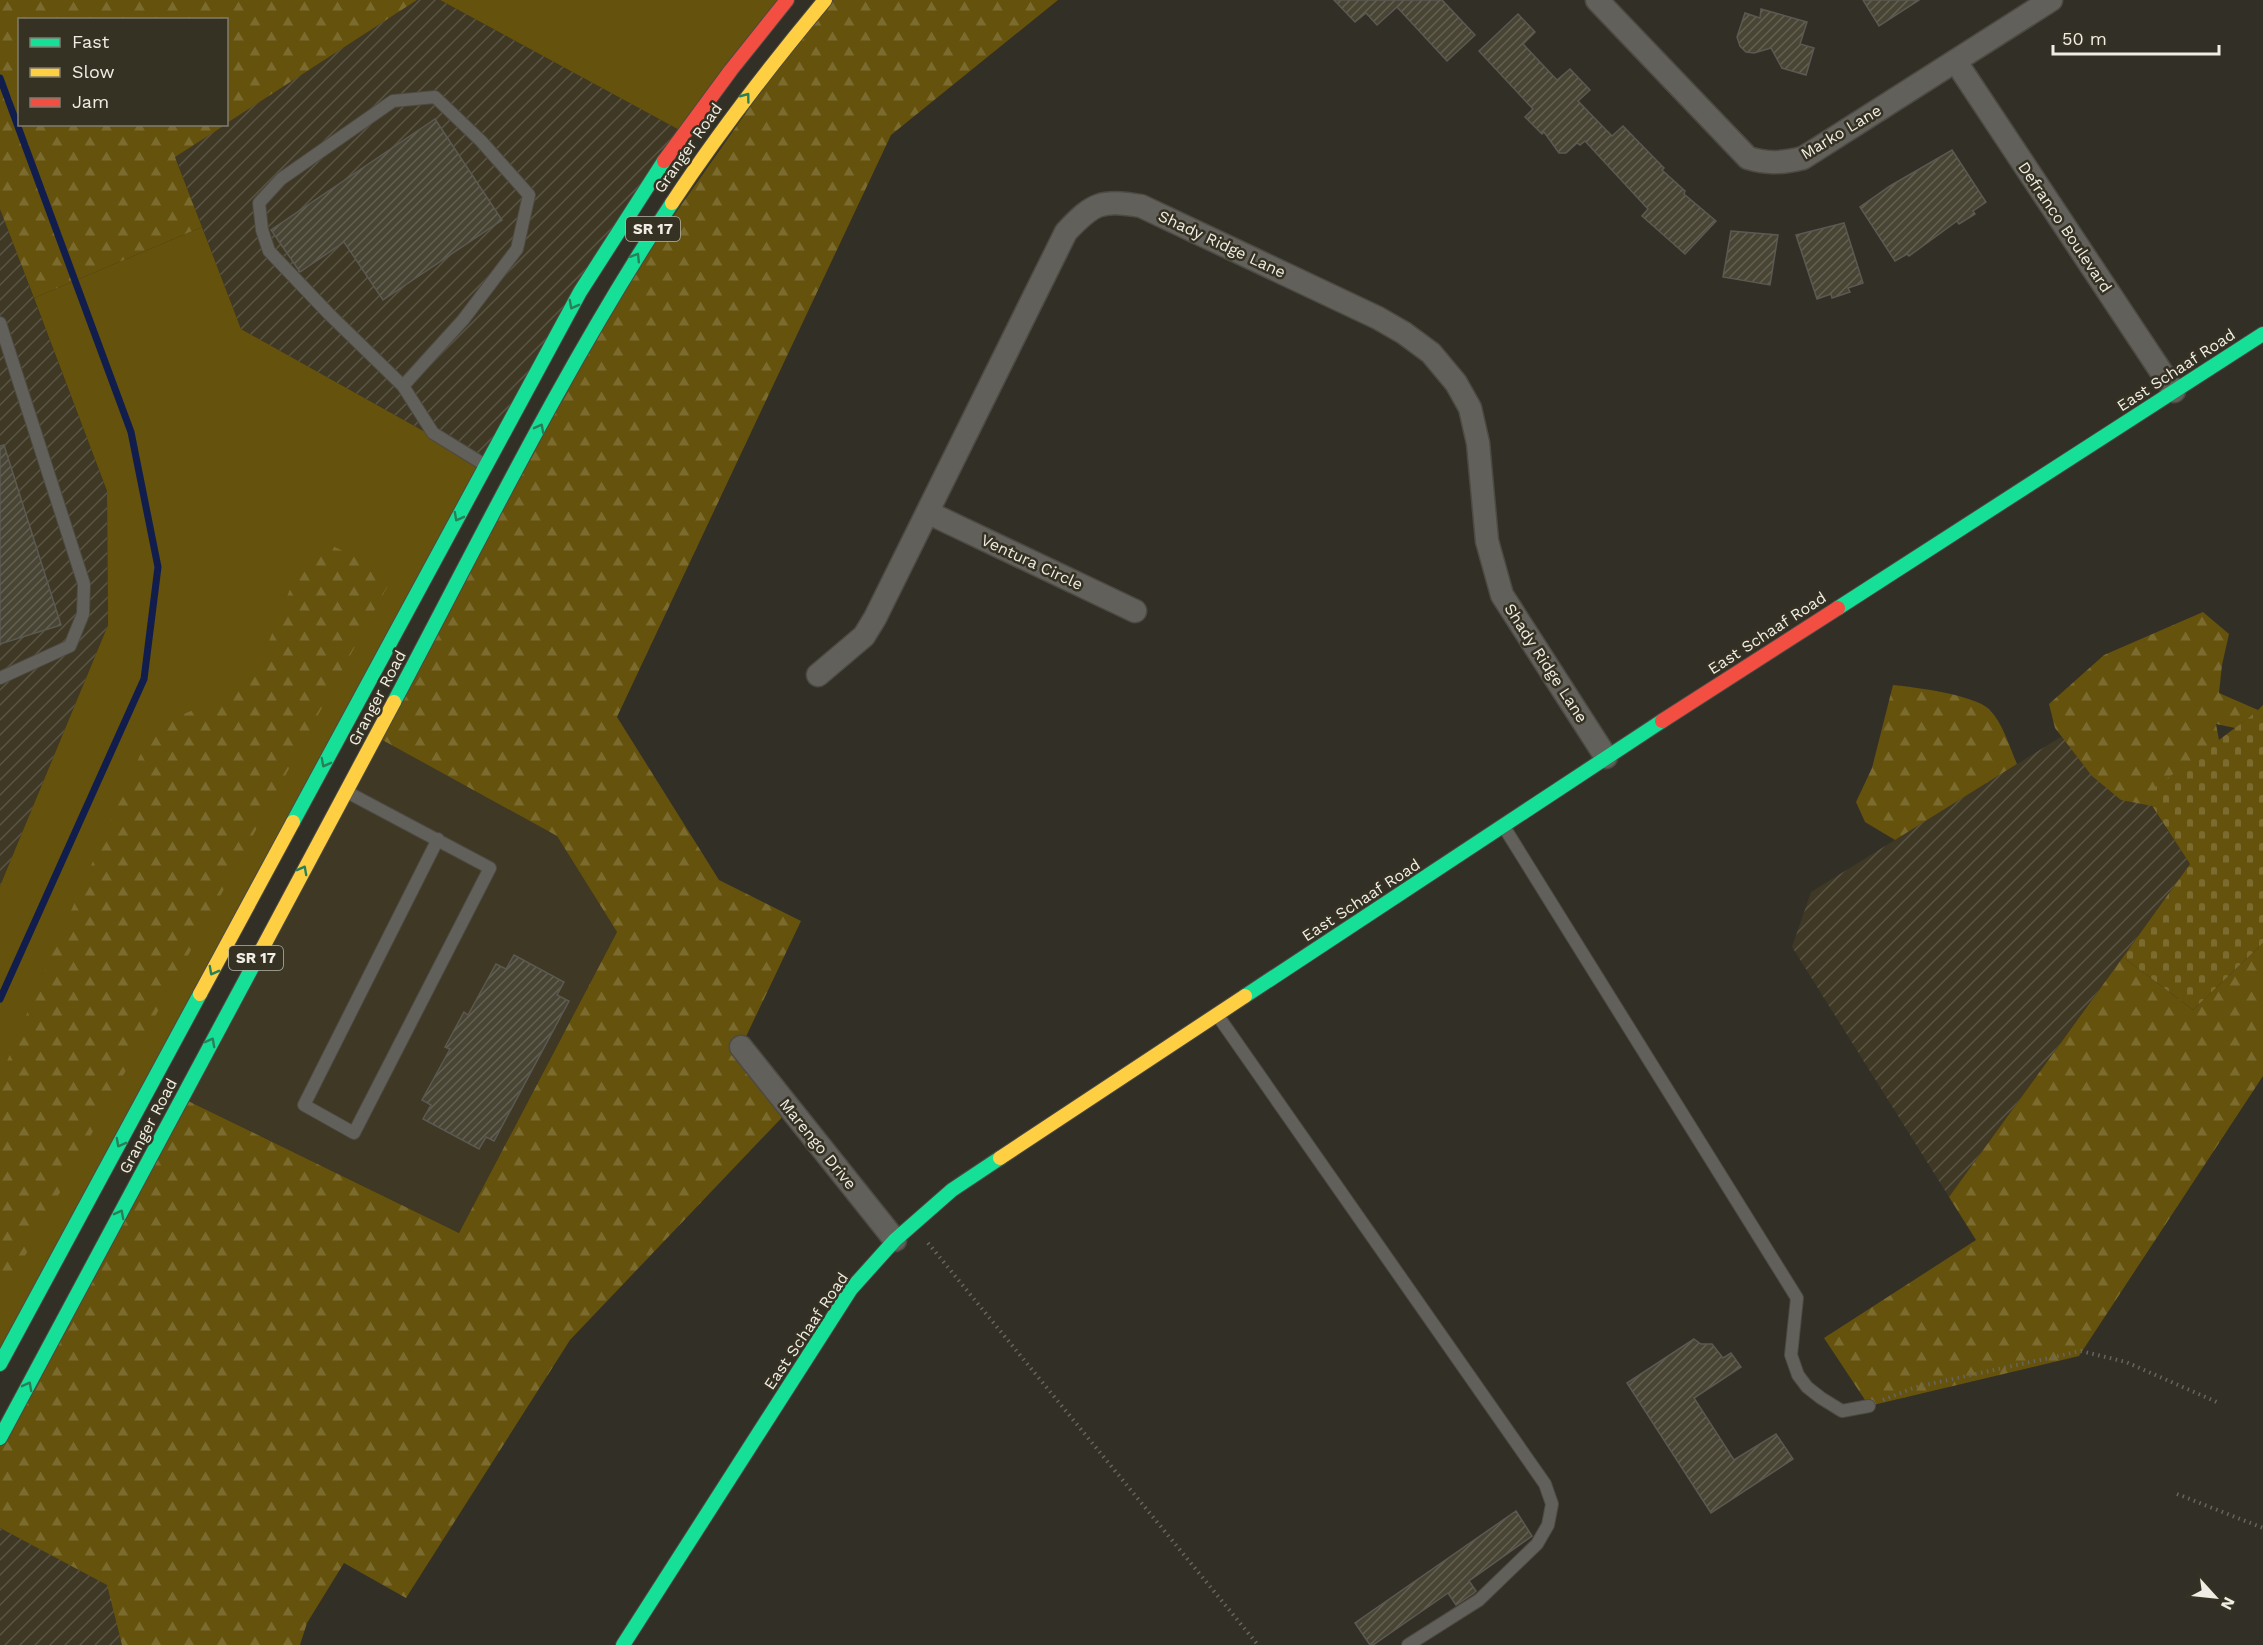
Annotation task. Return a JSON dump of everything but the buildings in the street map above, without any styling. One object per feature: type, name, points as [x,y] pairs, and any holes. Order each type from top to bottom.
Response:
[{"type":"main road","name":"Granger Road","points":[[0,1364],[580,292],[632,207],[710,96],[743,51],[787,0]]},
{"type":"main road","name":"Granger Road","points":[[0,1438],[601,316],[666,208],[762,75],[825,0]]},
{"type":"main road","name":"East Schaaf Road","points":[[622,1645],[851,1289],[895,1240],[952,1190],[1606,757],[2263,334]]},
{"type":"main road","points":[[486,466],[513,479]]},
{"type":"street","name":"Marko Lane","points":[[1597,0],[1733,145],[1748,158],[1765,163],[1782,163],[1803,158],[2051,0]]},
{"type":"street","name":"Defranco Boulevard","points":[[1956,62],[2174,391]]},
{"type":"street","name":"Shady Ridge Lane","points":[[818,675],[864,636],[875,618],[929,513],[1066,232],[1081,216],[1099,204],[1119,203],[1141,206],[1378,318],[1404,333],[1431,353],[1456,383],[1470,408],[1478,443],[1487,541],[1502,595],[1606,757]]},
{"type":"street","name":"Ventura Circle","points":[[929,513],[1135,611]]},
{"type":"street","name":"Marengo Drive","points":[[741,1047],[895,1240]]},
{"type":"lane","points":[[403,386],[463,320],[518,249],[529,195],[481,141],[435,97],[393,101],[281,179],[259,203],[262,230],[269,251],[403,386],[433,434],[486,466]]},
{"type":"lane","points":[[0,323],[84,584],[83,614],[70,646],[0,678]]},
{"type":"lane","points":[[345,791],[438,839],[490,868],[354,1133],[304,1105],[438,839]]},
{"type":"lane","points":[[1503,826],[1797,1298],[1791,1355],[1798,1375],[1807,1387],[1842,1411],[1869,1406]]},
{"type":"lane","points":[[1218,1015],[1545,1484],[1552,1504],[1548,1525],[1537,1544],[1513,1569],[1479,1600],[1408,1645]]},
{"type":"path","points":[[913,1224],[1258,1645]]},
{"type":"path","points":[[1869,1406],[1916,1387],[2081,1351],[2126,1362],[2219,1403]]},
{"type":"path","points":[[2177,1494],[2263,1528]]},
{"type":"shaded area","points":[[417,0],[440,0],[683,132],[486,466],[241,329],[175,156],[222,126],[228,126],[228,122]]},
{"type":"shaded area","points":[[0,209],[107,491],[108,625],[0,886]]},
{"type":"shaded area","points":[[2093,717],[2190,864],[1949,1197],[1792,947],[1811,892]]},
{"type":"shaded area","points":[[375,736],[557,836],[617,932],[459,1233],[182,1098]]},
{"type":"shaded area","points":[[0,1528],[108,1585],[122,1645],[0,1645]]},
{"type":"green space","points":[[0,0],[417,0],[228,122],[228,18],[18,18],[18,126],[223,126],[175,157],[202,227],[34,298],[0,209]]},
{"type":"green space","points":[[440,0],[787,0],[683,132]]},
{"type":"green space","points":[[825,0],[1058,0],[891,135],[617,717],[719,880],[801,921],[741,1047],[790,1109],[570,1340],[406,1598],[344,1563],[307,1623],[300,1645],[122,1645],[107,1585],[0,1528],[0,1438],[182,1098],[459,1233],[617,932],[557,836],[375,736],[590,335]]},
{"type":"green space","points":[[202,227],[241,329],[486,466],[0,1364],[0,886],[108,625],[107,491],[34,298]]},
{"type":"green space","points":[[324,542],[369,563],[392,578],[37,1235],[0,1299],[0,1078],[54,949],[153,726],[214,702],[254,678],[297,572]]},
{"type":"green space","points":[[2203,612],[2229,634],[2219,693],[2258,710],[2263,705],[2263,717],[2259,711],[2235,728],[2216,724],[2219,740],[2168,809],[2121,800],[2092,776],[2055,728],[2049,704],[2104,655]]},
{"type":"green space","points":[[1893,685],[1944,692],[1971,700],[1989,709],[1998,721],[2017,764],[1895,840],[1865,822],[1856,802],[1872,768]]},
{"type":"green space","points":[[2259,710],[2263,717],[2263,943],[2193,1010],[2123,957],[2190,864],[2145,795]]},
{"type":"green space","points":[[2263,943],[2263,1076],[2079,1356],[1869,1406],[1824,1338],[1976,1240],[1949,1197],[2123,957],[2193,1010]]},
{"type":"waterway","points":[[0,78],[131,432],[158,567],[144,679],[0,999]]},
{"type":"traffic: fast","points":[[293,822],[580,292],[664,161]]},
{"type":"traffic: fast","points":[[394,702],[561,386],[672,203]]},
{"type":"traffic: fast","points":[[1838,608],[2263,334]]},
{"type":"traffic: fast","points":[[1245,996],[1662,721]]},
{"type":"traffic: fast","points":[[0,1438],[262,949]]},
{"type":"traffic: fast","points":[[0,1364],[200,994]]},
{"type":"traffic: fast","points":[[623,1645],[851,1289],[895,1240],[952,1190],[1000,1158]]},
{"type":"traffic: slow","points":[[672,203],[746,100],[825,0]]},
{"type":"traffic: slow","points":[[262,949],[394,702]]},
{"type":"traffic: slow","points":[[200,994],[293,822]]},
{"type":"traffic: slow","points":[[1000,1158],[1245,996]]},
{"type":"traffic: jam","points":[[664,161],[731,70],[787,0]]},
{"type":"traffic: jam","points":[[1662,721],[1838,608]]}]
